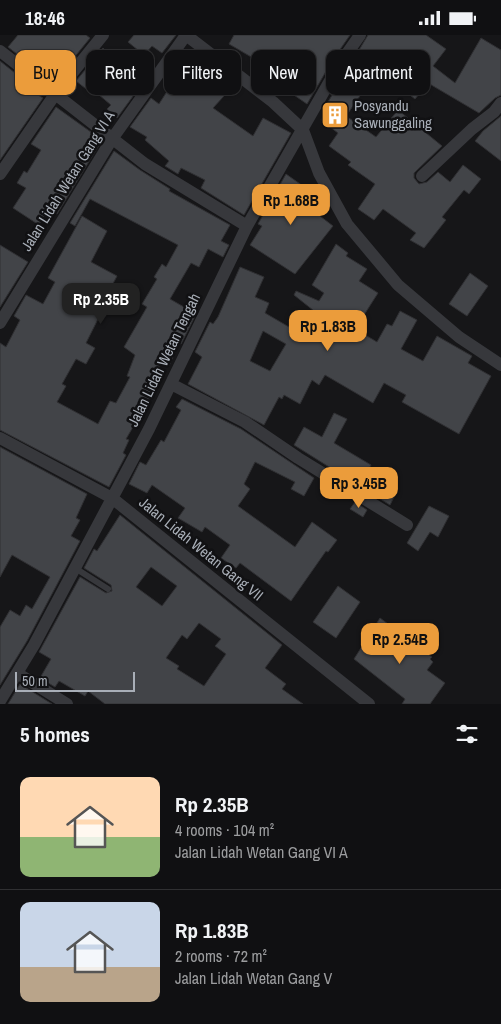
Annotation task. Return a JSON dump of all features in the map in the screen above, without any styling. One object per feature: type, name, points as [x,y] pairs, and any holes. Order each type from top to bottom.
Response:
[{"type":"street","points":[[76,68],[103,35]]},
{"type":"street","points":[[186,35],[273,102],[303,129],[319,173],[347,224],[398,285],[459,337],[501,365]]},
{"type":"street","name":"Jalan Lidah Wetan Gang VI A","points":[[0,323],[112,139],[186,35]]},
{"type":"street","name":"Jalan Lidah Wetan Tengah","points":[[0,701],[75,569],[112,498],[171,384],[247,226],[339,65],[360,35]]},
{"type":"street","points":[[0,51],[15,62]]},
{"type":"street","points":[[0,173],[55,95]]},
{"type":"street","points":[[58,95],[145,164],[247,226]]},
{"type":"street","points":[[422,177],[472,129],[494,112],[501,103]]},
{"type":"street","points":[[171,384],[245,422],[298,458],[407,525]]},
{"type":"street","name":"Jalan Lidah Wetan Gang VII","points":[[0,438],[112,498],[369,704]]},
{"type":"street","points":[[17,673],[67,704]]},
{"type":"lane","points":[[75,569],[108,589]]},
{"type":"building","points":[[18,35],[86,35],[90,38],[76,55],[76,50],[15,50],[15,52],[8,47]]},
{"type":"building","points":[[134,35],[176,35],[162,53],[152,46],[148,50],[138,50],[128,42]]},
{"type":"building","points":[[234,35],[350,35],[340,50],[326,50],[326,71],[316,89],[316,50],[251,50],[251,57],[229,44]]},
{"type":"building","points":[[368,35],[426,35],[446,49],[433,66],[455,83],[481,38],[501,50],[501,95],[479,113],[430,84],[430,50],[359,50]]},
{"type":"building","points":[[0,61],[15,73],[15,95],[38,95],[43,98],[0,160]]},
{"type":"building","points":[[86,69],[86,89],[76,81]]},
{"type":"building","points":[[99,95],[134,95],[117,118],[107,109],[111,105]]},
{"type":"building","points":[[165,95],[225,95],[213,108],[253,136],[263,118],[291,133],[244,215],[201,188],[205,180],[181,168],[178,174],[165,166],[169,161],[145,140],[147,137],[130,127],[151,98],[159,104]]},
{"type":"building","points":[[294,95],[312,95],[307,104]]},
{"type":"building","points":[[332,95],[361,95],[346,116],[376,137],[398,110],[442,146],[414,173],[414,178],[419,184],[427,182],[438,172],[450,182],[463,165],[481,179],[469,194],[464,190],[442,217],[446,220],[424,248],[410,240],[416,233],[383,209],[374,220],[358,209],[375,184],[348,165],[351,162],[329,146],[338,133],[321,120],[325,114],[322,112]]},
{"type":"building","points":[[410,95],[418,95],[415,99]]},
{"type":"building","points":[[56,107],[102,140],[57,214],[48,209],[39,225],[13,208],[26,188],[17,183],[24,171],[27,173],[41,150],[31,144]]},
{"type":"building","points":[[501,116],[501,161],[475,141],[483,131]]},
{"type":"building","points":[[114,151],[170,189],[169,191],[230,225],[221,241],[229,245],[223,257],[208,249],[199,267],[191,263],[170,299],[196,314],[181,344],[179,343],[169,366],[161,363],[151,387],[155,389],[126,439],[129,440],[123,453],[126,455],[109,487],[0,430],[0,343],[6,347],[20,320],[14,316],[26,295],[43,304],[55,282],[48,278],[82,216],[107,231],[91,262],[117,276],[97,314],[100,315],[86,343],[95,348],[86,364],[76,359],[62,384],[66,386],[57,402],[98,424],[110,401],[116,403],[130,377],[127,376],[135,355],[124,347],[147,307],[142,304],[157,279],[154,277],[162,264],[166,267],[178,245],[90,199],[75,226],[70,223]]},
{"type":"building","points":[[286,174],[324,201],[316,213],[333,226],[295,274],[250,245],[262,226],[258,224]]},
{"type":"building","points":[[336,244],[348,253],[346,256],[367,269],[359,281],[378,293],[355,329],[377,342],[387,324],[392,326],[400,311],[417,320],[401,349],[423,361],[437,336],[472,356],[468,363],[491,376],[459,434],[402,402],[406,395],[384,383],[373,403],[325,375],[319,385],[312,380],[300,404],[284,395],[282,399],[279,397],[264,425],[188,384],[202,357],[195,352],[210,322],[213,324],[218,317],[240,267],[264,277],[255,297],[269,303],[265,313],[289,327],[296,314],[343,334],[294,295],[296,291],[319,301],[324,293],[312,285]],"holes":[[[263,331],[286,344],[270,371],[250,361]]]},
{"type":"building","points":[[0,245],[28,262],[0,307]]},
{"type":"building","points":[[470,273],[488,286],[467,316],[449,304]]},
{"type":"building","points":[[182,399],[241,429],[314,478],[304,496],[291,489],[295,482],[255,462],[244,484],[250,489],[238,506],[295,547],[312,522],[337,540],[328,552],[326,551],[291,601],[240,563],[236,568],[221,558],[230,545],[205,527],[202,532],[178,518],[185,508],[152,485],[147,493],[129,484],[140,462],[146,465],[161,440],[164,442],[181,410],[176,407]]},
{"type":"building","points":[[334,413],[347,419],[334,443],[371,465],[365,476],[396,493],[390,505],[294,445],[304,427],[322,437]]},
{"type":"building","points":[[0,447],[87,494],[76,518],[80,520],[71,536],[80,541],[27,641],[0,685],[0,627],[10,610],[20,616],[26,605],[32,609],[50,577],[12,555],[0,577]]},
{"type":"building","points":[[355,502],[367,510],[363,517],[350,509]]},
{"type":"building","points":[[429,506],[449,516],[438,537],[430,532],[418,551],[407,543]]},
{"type":"building","points":[[120,515],[282,645],[265,668],[286,684],[282,689],[303,704],[105,704],[88,691],[85,696],[59,681],[55,687],[40,678],[51,659],[39,652],[80,577],[106,593],[112,591],[111,585],[84,568],[94,549],[97,551]],"holes":[[[151,567],[177,586],[162,606],[136,587]],[[199,623],[221,639],[215,646],[226,654],[204,686],[177,669],[179,666],[166,658],[182,635],[187,639]]]},
{"type":"building","points":[[338,586],[360,602],[336,638],[313,622]]},
{"type":"building","points":[[380,618],[432,657],[430,659],[433,662],[427,670],[445,683],[430,704],[402,704],[405,699],[354,659]]},
{"type":"building","points":[[20,684],[52,704],[8,704]]},
{"type":"place","name":"Posyandu Sawunggaling","points":[[335,115]]}]
